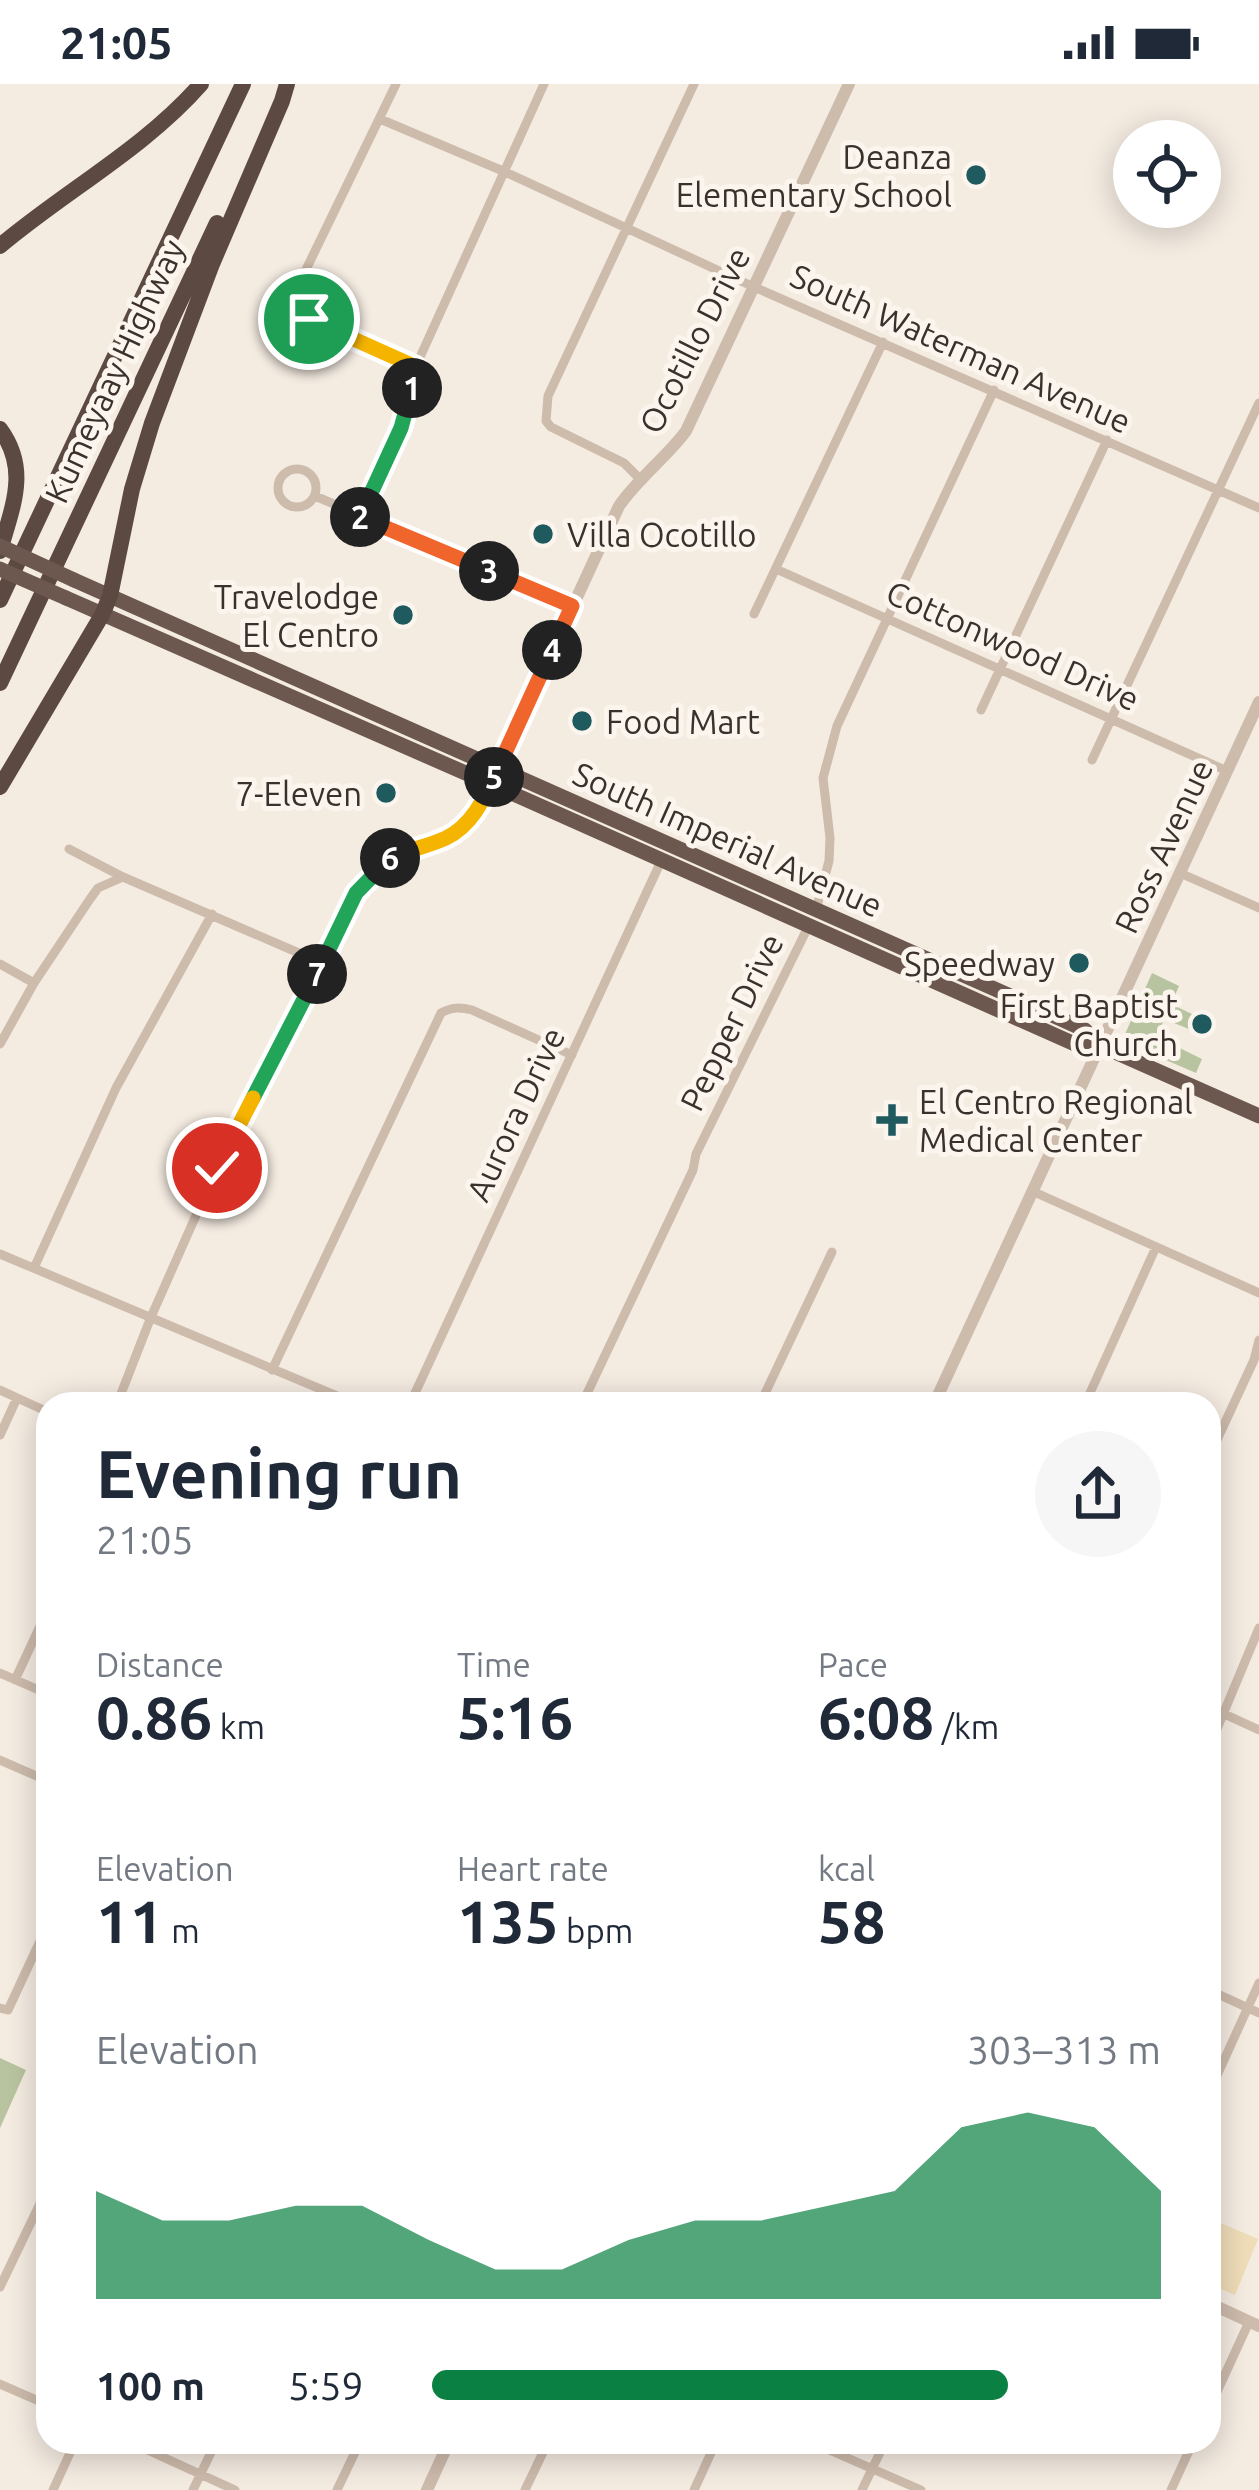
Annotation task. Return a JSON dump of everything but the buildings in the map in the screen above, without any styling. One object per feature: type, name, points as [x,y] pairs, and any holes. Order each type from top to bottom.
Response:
[{"type":"highway","points":[[0,246],[168,118],[201,84]]},
{"type":"highway","name":"Kumeyaay Highway","points":[[0,600],[243,84]]},
{"type":"highway","points":[[0,788],[110,596],[132,489],[152,423],[285,84]]},
{"type":"highway","name":"Kumeyaay Highway","points":[[0,683],[285,84]]},
{"type":"highway","points":[[0,429],[15,454],[18,471],[0,549]]},
{"type":"highway","name":"South Imperial Avenue","points":[[0,549],[494,777]]},
{"type":"highway","name":"South Imperial Avenue","points":[[0,569],[665,852],[812,918],[951,990],[1077,1045],[1100,1045]]},
{"type":"highway","name":"South Imperial Avenue","points":[[812,918],[958,973],[1085,1030],[1100,1045],[1259,1116]]},
{"type":"highway","points":[[951,990],[958,973]]},
{"type":"street","points":[[396,84],[299,284],[296,306],[309,319],[416,367]]},
{"type":"street","points":[[360,517],[401,428],[416,367],[544,84]]},
{"type":"street","points":[[640,479],[624,463],[546,421],[548,396],[694,84]]},
{"type":"street","name":"Ocotillo Drive","points":[[122,1392],[217,1168],[356,893],[389,858],[446,838],[479,808],[619,506],[686,431],[849,84]]},
{"type":"street","name":"South Waterman Avenue","points":[[380,118],[1259,508]]},
{"type":"street","points":[[754,614],[883,342]]},
{"type":"street","name":"Pepper Drive","points":[[589,1392],[693,1170],[696,1154],[812,918],[829,861],[823,778],[837,727],[994,390]]},
{"type":"street","points":[[1092,760],[1259,403]]},
{"type":"street","points":[[980,710],[1107,440]]},
{"type":"street","points":[[289,470],[308,472],[315,481],[315,496],[306,506],[290,507],[280,498],[279,480],[289,470]]},
{"type":"street","points":[[315,496],[572,606]]},
{"type":"street","name":"Cottonwood Drive","points":[[776,569],[1228,771]]},
{"type":"street","name":"Ross Avenue","points":[[940,1392],[1259,702]]},
{"type":"street","points":[[69,849],[322,963]]},
{"type":"street","name":"Aurora Drive","points":[[416,1392],[665,852]]},
{"type":"street","points":[[1180,873],[1259,908]]},
{"type":"street","points":[[0,1043],[98,888],[123,877]]},
{"type":"street","points":[[34,1268],[116,1088],[212,914]]},
{"type":"street","points":[[0,964],[34,983]]},
{"type":"street","points":[[272,1370],[441,1013],[450,1008],[472,1010],[572,1055]]},
{"type":"street","points":[[1032,1191],[1259,1293]]},
{"type":"street","points":[[1090,1392],[1156,1246]]},
{"type":"street","points":[[766,1392],[832,1252]]},
{"type":"street","points":[[0,1253],[326,1392]]},
{"type":"street","points":[[1221,1431],[1259,1340]]},
{"type":"street","points":[[0,1390],[36,1407]]},
{"type":"street","points":[[0,1435],[17,1398]]},
{"type":"street","points":[[1221,1722],[1259,1628]]},
{"type":"street","points":[[15,1680],[36,1635]]},
{"type":"street","points":[[0,1673],[36,1689]]},
{"type":"street","points":[[1221,1712],[1259,1730]]},
{"type":"street","points":[[0,1760],[36,1776]]},
{"type":"street","points":[[0,2008],[8,2010],[36,1950]]},
{"type":"street","points":[[1221,2070],[1253,2010],[1259,1983]]},
{"type":"street","points":[[1221,1995],[1253,2010]]},
{"type":"street","points":[[0,2287],[36,2211]]},
{"type":"street","points":[[1221,2308],[1256,2324],[1221,2387]]},
{"type":"street","points":[[0,2384],[36,2400]]},
{"type":"street","points":[[52,2490],[69,2454]]},
{"type":"street","points":[[156,2454],[235,2490]]},
{"type":"street","points":[[194,2490],[211,2454]]},
{"type":"street","points":[[338,2490],[354,2454]]},
{"type":"street","points":[[427,2490],[444,2454]]},
{"type":"street","points":[[525,2490],[542,2454]]},
{"type":"street","points":[[694,2490],[710,2454]]},
{"type":"street","points":[[838,2454],[921,2490]]},
{"type":"street","points":[[862,2490],[879,2454]]},
{"type":"street","points":[[1171,2490],[1188,2454]]},
{"type":"green space","points":[[1152,973],[1179,986],[1171,1004],[1194,1015],[1189,1029],[1164,1019],[1157,1037],[1202,1059],[1196,1073],[1122,1041]]},
{"type":"green space","points":[[0,2058],[26,2070],[0,2128]]},
{"type":"sand","points":[[1221,2223],[1258,2239],[1235,2295],[1221,2289]]},
{"type":"place","name":"Deanza Elementary School","points":[[976,175]]},
{"type":"place","name":"Villa Ocotillo","points":[[543,534]]},
{"type":"place","name":"Travelodge El Centro","points":[[403,615]]},
{"type":"place","name":"Food Mart","points":[[582,721]]},
{"type":"place","name":"7-Eleven","points":[[386,793]]},
{"type":"place","name":"Speedway","points":[[1079,963]]},
{"type":"place","name":"First Baptist Church","points":[[1202,1024]]},
{"type":"place","name":"El Centro Regional Medical Center","points":[[892,1120]]},
{"type":"route","points":[[217,1168],[356,893],[389,858],[446,838],[479,808],[572,606],[360,517],[401,428],[416,367],[309,319]]}]
